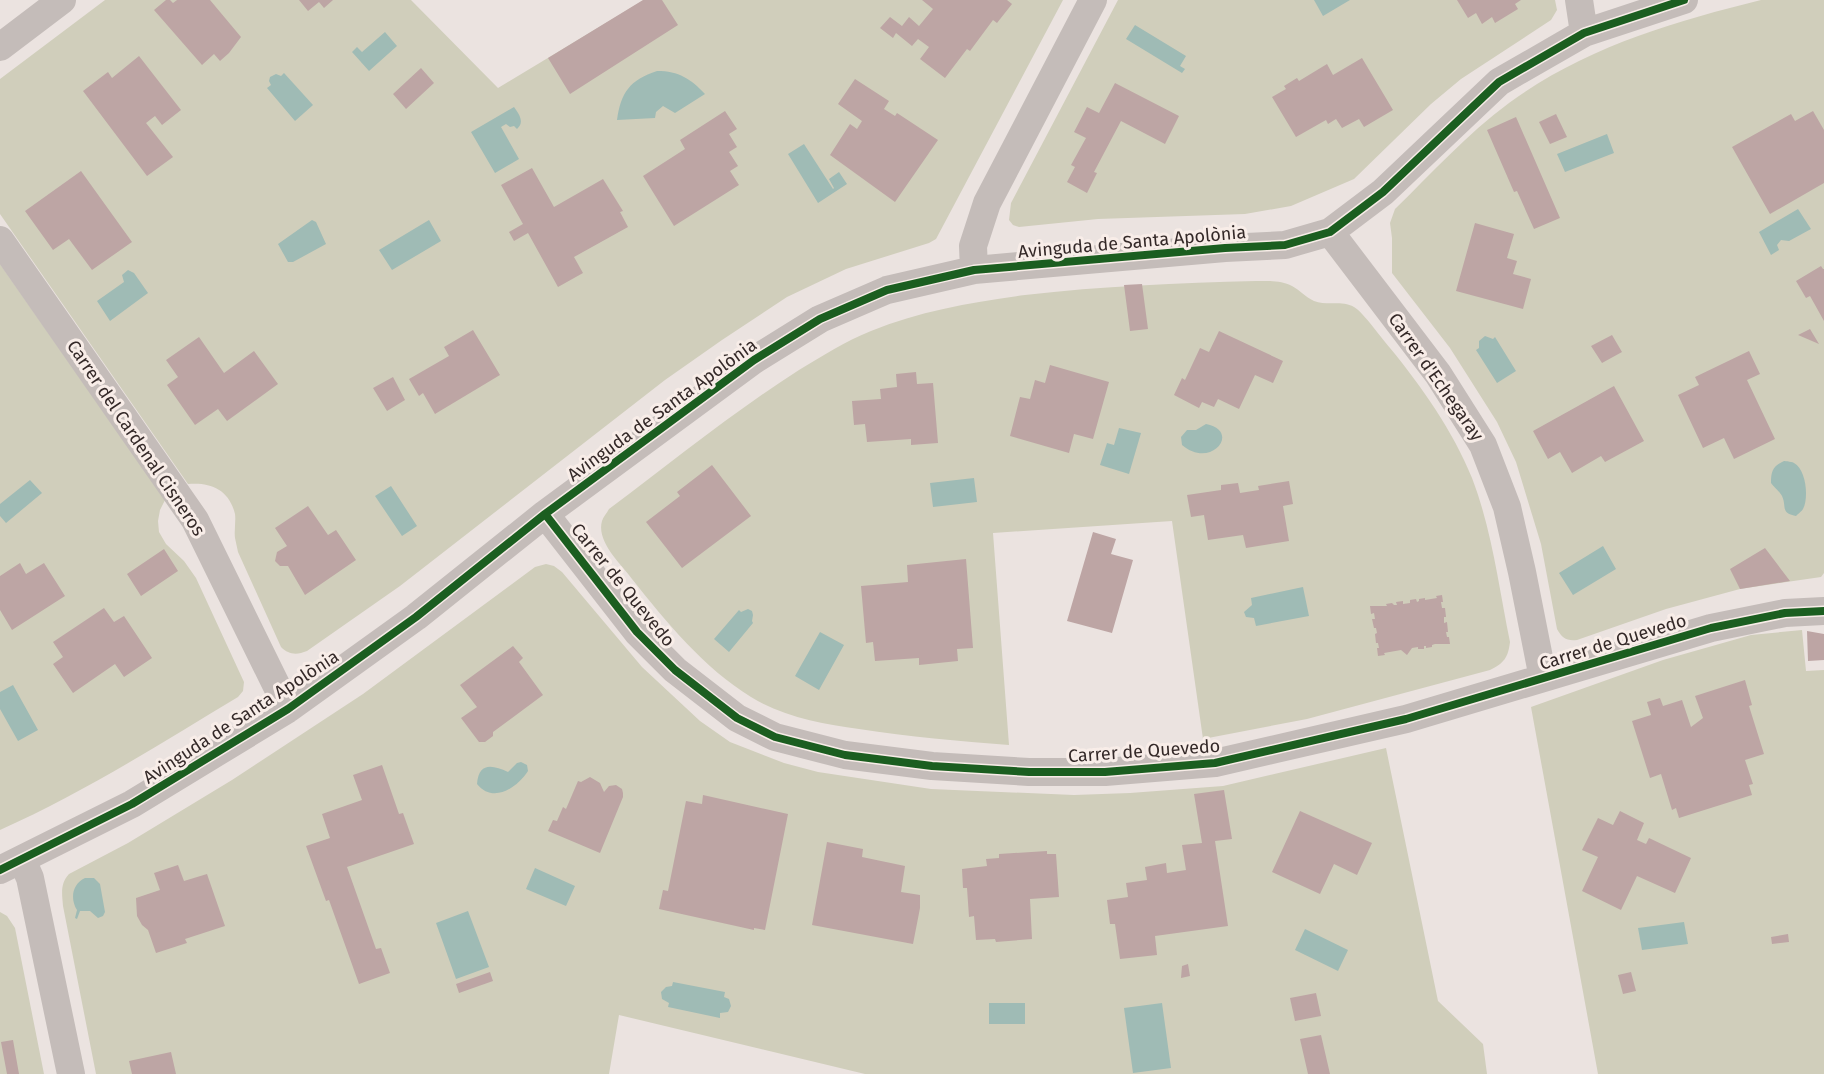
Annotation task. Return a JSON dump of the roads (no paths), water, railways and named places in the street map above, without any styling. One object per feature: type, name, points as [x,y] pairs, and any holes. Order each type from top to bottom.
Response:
[{"type":"street","points":[[0,47],[62,0]]},
{"type":"street","points":[[974,270],[973,246],[987,203],[1093,0]]},
{"type":"street","points":[[1579,0],[1584,33]]},
{"type":"street","name":"Avinguda de Santa Apolònia","points":[[11,865],[132,804],[288,709],[416,617],[545,514],[754,360],[820,319],[887,290],[974,270],[1285,245],[1330,232],[1383,192],[1499,81],[1584,33],[1684,0]]},
{"type":"street","name":"Carrer d'Echegaray","points":[[1330,232],[1438,374],[1483,445],[1507,507],[1543,678]]},
{"type":"street","name":"Carrer del Cardenal Cisneros","points":[[0,240],[195,520],[288,709]]},
{"type":"street","name":"Carrer de Quevedo","points":[[545,514],[637,632],[675,670],[737,718],[775,737],[845,755],[932,766],[1029,772],[1105,772],[1215,763],[1406,719],[1711,628],[1785,614],[1824,611]]},
{"type":"street","points":[[11,865],[30,878],[71,1074]]},
{"type":"water","points":[[1314,0],[1350,0],[1323,16]]},
{"type":"water","points":[[1135,25],[1186,56],[1180,66],[1185,69],[1182,73],[1126,39]]},
{"type":"water","points":[[385,32],[397,46],[369,71],[352,52],[357,47],[362,52]]},
{"type":"water","points":[[657,71],[672,72],[684,77],[705,94],[675,113],[663,106],[656,112],[655,118],[617,120],[621,102],[628,88]]},
{"type":"water","points":[[284,73],[313,105],[295,121],[267,88],[271,85],[270,77],[276,74],[281,76]]},
{"type":"water","points":[[514,107],[521,124],[517,129],[506,124],[501,127],[519,159],[495,173],[471,132]]},
{"type":"water","points":[[1607,134],[1614,153],[1565,172],[1557,154]]},
{"type":"water","points":[[804,144],[833,189],[829,179],[839,172],[847,184],[818,203],[788,154]]},
{"type":"water","points":[[1798,209],[1811,229],[1789,241],[1781,240],[1777,245],[1779,250],[1771,255],[1759,232]]},
{"type":"water","points":[[312,220],[316,222],[326,244],[293,262],[288,262],[278,244]]},
{"type":"water","points":[[429,220],[441,241],[392,270],[379,250]]},
{"type":"water","points":[[128,270],[134,273],[148,293],[110,321],[97,301],[124,282],[122,275]]},
{"type":"water","points":[[1485,336],[1493,339],[1495,337],[1516,371],[1497,383],[1476,350],[1479,348],[1479,341]]},
{"type":"water","points":[[1206,424],[1216,428],[1222,434],[1222,440],[1218,446],[1212,451],[1203,453],[1193,452],[1182,445],[1181,437],[1187,430],[1196,430]]},
{"type":"water","points":[[1119,428],[1141,433],[1129,474],[1100,465],[1107,443],[1114,445]]},
{"type":"water","points":[[1784,461],[1798,466],[1804,477],[1805,504],[1796,516],[1786,511],[1782,496],[1771,483],[1773,469]]},
{"type":"water","points":[[974,478],[977,502],[933,507],[930,483]]},
{"type":"water","points":[[30,480],[42,493],[6,523],[0,516],[0,504]]},
{"type":"water","points":[[391,486],[417,526],[402,536],[375,496]]},
{"type":"water","points":[[1603,546],[1616,569],[1573,595],[1559,573]]},
{"type":"water","points":[[1303,587],[1309,616],[1256,626],[1254,618],[1246,617],[1244,612],[1252,605],[1251,598]]},
{"type":"water","points":[[748,609],[752,611],[753,623],[729,652],[714,639],[739,610],[741,612]]},
{"type":"water","points":[[820,632],[844,645],[819,690],[795,676]]},
{"type":"water","points":[[13,685],[38,730],[18,741],[0,709],[0,692]]},
{"type":"water","points":[[521,762],[527,765],[528,771],[511,788],[490,793],[477,784],[480,772],[487,767],[508,772]]},
{"type":"water","points":[[535,868],[575,886],[566,906],[526,889]]},
{"type":"water","points":[[85,878],[94,878],[100,884],[105,912],[98,918],[90,911],[80,911],[77,919],[75,918],[77,910],[73,897],[75,888]]},
{"type":"water","points":[[468,911],[489,967],[456,979],[436,923]]},
{"type":"water","points":[[1684,922],[1688,944],[1642,950],[1638,928]]},
{"type":"water","points":[[1305,929],[1348,950],[1338,971],[1295,950]]},
{"type":"water","points":[[673,982],[725,992],[724,997],[729,999],[731,1006],[728,1012],[720,1013],[720,1018],[668,1007],[669,1003],[662,999],[661,992],[666,987],[672,986]]},
{"type":"water","points":[[989,1003],[1025,1003],[1025,1024],[989,1024]]},
{"type":"water","points":[[1162,1003],[1171,1068],[1133,1073],[1124,1008]]}]
